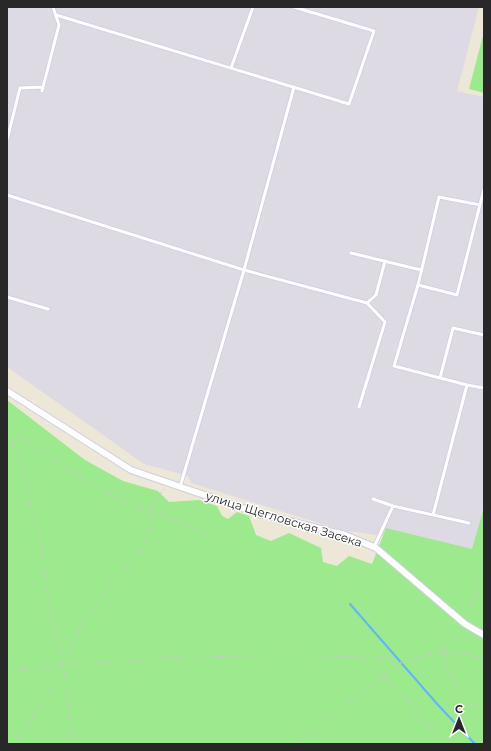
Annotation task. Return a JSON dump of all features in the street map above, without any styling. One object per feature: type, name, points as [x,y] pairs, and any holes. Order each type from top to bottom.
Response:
[{"type":"street","name":"улица Щегловская Засека","points":[[7,391],[131,470],[257,513],[345,535],[374,547],[404,570],[465,624],[484,635]]},
{"type":"lane","points":[[7,140],[20,88],[43,89],[59,25],[53,7]]},
{"type":"lane","points":[[231,68],[253,7]]},
{"type":"lane","points":[[56,15],[349,104],[374,31],[294,7]]},
{"type":"lane","points":[[180,486],[244,270],[294,87]]},
{"type":"lane","points":[[418,285],[457,294],[484,189]]},
{"type":"lane","points":[[7,195],[244,270],[368,303],[385,322],[359,407]]},
{"type":"lane","points":[[480,205],[439,197],[418,285],[394,366],[484,388]]},
{"type":"lane","points":[[351,253],[421,270]]},
{"type":"lane","points":[[368,303],[376,294],[385,261]]},
{"type":"lane","points":[[7,297],[48,309]]},
{"type":"lane","points":[[440,378],[453,328],[484,335]]},
{"type":"lane","points":[[433,515],[467,385]]},
{"type":"lane","points":[[373,499],[393,506],[469,523]]},
{"type":"lane","points":[[374,547],[393,506]]},
{"type":"path","points":[[7,431],[99,489],[131,506],[152,511],[193,528],[215,540]]},
{"type":"path","points":[[7,431],[21,461],[26,483],[28,507],[41,534],[46,590],[63,665],[74,744]]},
{"type":"path","points":[[15,744],[47,694],[63,665],[80,627],[121,573],[146,544],[153,503],[169,483]]},
{"type":"path","points":[[439,652],[465,624],[484,571]]},
{"type":"path","points":[[444,647],[446,651],[444,660],[447,668],[453,676],[460,694],[466,702],[484,710]]},
{"type":"path","points":[[298,744],[383,675],[401,663],[446,651],[484,658]]},
{"type":"path","points":[[7,670],[63,665],[252,656],[316,655],[362,657],[390,659],[401,663]]},
{"type":"path","points":[[478,656],[484,662]]},
{"type":"path","points":[[362,657],[411,702],[421,719],[430,726],[446,744]]},
{"type":"shaded area","points":[[7,7],[479,7],[457,91],[484,97],[484,505],[473,549],[341,530],[191,483],[188,476],[144,464],[7,367]]},
{"type":"green space","points":[[484,32],[484,93],[469,89]]},
{"type":"green space","points":[[7,400],[85,460],[123,481],[158,491],[169,502],[199,500],[217,506],[222,516],[228,519],[237,512],[249,516],[256,535],[271,541],[289,533],[321,548],[323,562],[337,566],[349,556],[372,564],[386,528],[472,549],[484,507],[484,744],[7,744]]},
{"type":"waterway","points":[[350,604],[438,705],[475,744]]}]
